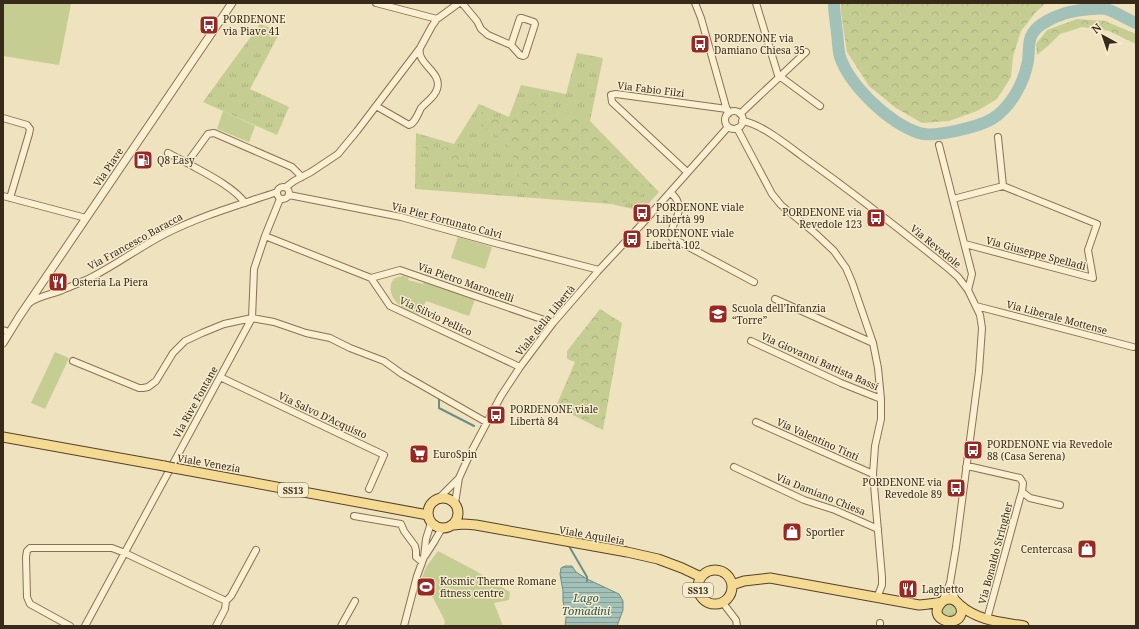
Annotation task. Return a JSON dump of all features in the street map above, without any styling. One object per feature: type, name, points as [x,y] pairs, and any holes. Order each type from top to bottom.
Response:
[{"type":"main road","name":"Viale Venezia","points":[[3,437],[411,511],[430,519]]},
{"type":"main road","name":"SS13","points":[[430,506],[433,501],[439,498]]},
{"type":"main road","points":[[439,498],[447,498],[476,525]]},
{"type":"main road","name":"Viale Venezia","points":[[411,511],[430,506]]},
{"type":"main road","points":[[430,506],[430,519]]},
{"type":"main road","points":[[453,525],[457,519],[458,512],[456,506]]},
{"type":"main road","name":"SS13","points":[[430,519],[436,527],[442,528]]},
{"type":"main road","name":"Viale Aquileia","points":[[442,528],[464,524],[476,525],[627,552],[658,559],[701,577]]},
{"type":"main road","name":"SS13","points":[[708,571],[721,571],[728,575],[732,584],[732,593],[727,600],[719,604],[712,604],[704,601],[700,597],[698,591],[701,577],[708,571]]},
{"type":"main road","points":[[732,584],[770,578],[919,605],[942,602],[950,599],[966,610],[983,618],[1006,624],[1024,626]]},
{"type":"main road","points":[[940,621],[937,608],[942,602]]},
{"type":"main road","points":[[954,623],[961,613],[959,604]]},
{"type":"main road","points":[[919,605],[940,621],[947,623],[983,618]]},
{"type":"street","name":"Via Piave","points":[[3,343],[6,331],[28,304],[232,3]]},
{"type":"street","points":[[376,3],[437,19]]},
{"type":"street","points":[[286,188],[294,180],[325,164],[338,154],[420,48],[437,19],[461,3],[477,21],[481,29],[488,35],[511,45],[520,55],[523,56],[525,55],[535,24],[534,22],[520,18],[511,45]]},
{"type":"street","points":[[695,3],[701,18],[728,111],[725,123],[733,129],[737,128],[741,124],[741,118],[780,76],[806,52]]},
{"type":"street","points":[[756,3],[776,71],[780,76],[820,106]]},
{"type":"street","points":[[376,106],[409,125],[414,122],[424,105],[435,93],[438,85],[435,75],[420,56],[420,48]]},
{"type":"street","name":"Via Fabio Filzi","points":[[687,172],[612,102],[611,95],[616,94],[728,111]]},
{"type":"street","points":[[728,111],[734,112],[741,118]]},
{"type":"street","points":[[3,118],[27,125],[30,129],[30,134],[10,198]]},
{"type":"street","name":"Via Revedole","points":[[741,118],[772,135],[844,187],[949,269],[958,277],[968,290],[980,315],[982,333],[979,371],[956,548],[950,583],[942,602]]},
{"type":"street","name":"Viale della Libertà","points":[[439,498],[459,478],[486,422],[501,396],[520,367],[554,323],[599,270],[641,225],[728,126]]},
{"type":"street","name":"Via Damiano Chiesa","points":[[737,128],[772,194],[781,206],[816,234],[834,251],[846,268],[873,343],[878,368],[881,399],[881,419],[875,446],[873,474],[882,581],[877,598]]},
{"type":"street","points":[[187,163],[208,134],[214,133],[292,167],[302,177]]},
{"type":"street","points":[[953,199],[1004,186],[998,136]]},
{"type":"street","points":[[939,145],[972,274],[968,290]]},
{"type":"street","points":[[168,154],[187,163],[230,188],[241,197],[245,203]]},
{"type":"street","name":"Via Giuseppe Spelladi","points":[[965,244],[1093,278],[1088,250],[1097,224],[1004,186]]},
{"type":"street","points":[[280,187],[286,188],[289,191],[289,195],[286,199],[282,199],[277,196],[277,192],[280,187]]},
{"type":"street","name":"Via Francesco Baracca","points":[[28,304],[36,298],[60,291],[86,280],[166,234],[204,217],[277,192]]},
{"type":"street","points":[[670,192],[677,200],[679,205],[679,210],[670,234],[672,238],[754,282]]},
{"type":"street","name":"Via Pier Fortunato Calvi","points":[[289,195],[402,217],[599,270]]},
{"type":"street","points":[[3,196],[86,218]]},
{"type":"street","name":"Via Rive Fontane","points":[[85,626],[252,318],[254,269],[280,198]]},
{"type":"street","points":[[265,236],[371,278]]},
{"type":"street","name":"Via Pietro Maroncelli","points":[[371,278],[400,270],[554,323]]},
{"type":"street","name":"Via Silvio Pellico","points":[[371,278],[390,306],[520,367]]},
{"type":"street","points":[[775,299],[873,343]]},
{"type":"street","name":"Via Liberale Mottense","points":[[976,306],[1133,347]]},
{"type":"street","points":[[73,361],[129,384],[143,388],[156,381],[173,353],[185,341],[224,324],[252,318],[274,322],[330,338],[350,348],[384,361],[402,374],[486,422]]},
{"type":"street","name":"Via Giovanni Battista Bassi","points":[[751,341],[841,383],[881,399]]},
{"type":"street","name":"Via Salvo D'Acquisto","points":[[220,377],[384,455],[369,489]]},
{"type":"street","name":"Via Valentino Tinti","points":[[756,422],[873,474]]},
{"type":"street","name":"Via Damiano Chiesa","points":[[734,467],[804,500],[835,510],[878,528]]},
{"type":"street","name":"Via Bonaldo Stringher","points":[[966,467],[1020,478],[1023,483],[1022,492],[983,618]]},
{"type":"street","name":"Viale della Libertà","points":[[456,506],[459,478]]},
{"type":"street","name":"Via Bonaldo Stringher","points":[[1022,492],[1030,498],[1060,505]]},
{"type":"street","points":[[354,516],[401,524],[404,531],[415,546],[416,557],[423,559]]},
{"type":"street","points":[[404,626],[423,559],[430,519]]},
{"type":"street","points":[[423,559],[442,528]]},
{"type":"street","points":[[70,626],[30,604],[28,601],[27,551],[30,548],[112,548],[226,601]]},
{"type":"street","points":[[216,626],[225,609],[226,601],[232,596],[256,550]]},
{"type":"street","name":"Via Revedole","points":[[950,583],[952,591],[959,604]]},
{"type":"street","points":[[341,626],[355,601]]},
{"type":"street","points":[[723,603],[736,620],[737,626]]},
{"type":"green space","points":[[3,3],[71,4],[59,65],[3,56]]},
{"type":"green space","points":[[841,3],[1046,3],[1035,13],[1021,31],[1013,56],[1011,77],[997,99],[977,111],[949,121],[922,123],[896,108],[869,86],[847,52],[841,13]]},
{"type":"green space","points":[[1077,19],[1105,21],[1136,34],[1136,44],[1109,31],[1082,27],[1060,34],[1037,55],[1036,44],[1047,30]]},
{"type":"green space","points":[[260,24],[280,32],[250,89],[289,107],[277,135],[203,102]]},
{"type":"green space","points":[[577,53],[603,58],[590,121],[659,192],[642,211],[611,204],[415,189],[416,133],[454,144],[479,104],[509,117],[521,85],[566,94]]},
{"type":"green space","points":[[522,105],[534,105],[556,118],[577,110],[643,176],[642,194],[631,201],[614,203],[553,199],[529,194],[520,180],[511,149],[497,136],[483,127],[480,111],[509,122],[517,114]]},
{"type":"green space","points":[[223,111],[255,126],[249,142],[217,129]]},
{"type":"green space","points":[[422,147],[457,148],[484,172],[470,169]]},
{"type":"green space","points":[[458,237],[492,247],[485,269],[451,258]]},
{"type":"green space","points":[[403,276],[409,278],[408,280],[423,284],[424,282],[475,299],[469,316],[426,301],[419,315],[413,312],[412,314],[408,312],[396,302],[391,294],[394,279]]},
{"type":"green space","points":[[600,309],[622,323],[603,430],[565,411],[557,404],[575,362],[567,359],[567,351]]},
{"type":"green space","points":[[55,352],[69,358],[45,409],[31,403]]},
{"type":"green space","points":[[438,551],[474,570],[510,592],[509,600],[494,603],[503,626],[444,626],[445,621],[430,592],[417,591],[426,567]]},
{"type":"green space","points":[[949,604],[954,606],[956,611],[954,616],[949,618],[944,616],[942,611],[944,606]]},
{"type":"water","name":"Lago Tomadini","points":[[565,566],[572,566],[576,572],[587,579],[619,594],[623,601],[623,610],[617,626],[565,626],[566,618],[560,574],[561,568]]},
{"type":"waterway","points":[[834,3],[840,57],[853,80],[872,102],[896,121],[907,128],[926,134],[945,133],[967,128],[992,119],[999,114],[1011,101],[1020,86],[1028,61],[1029,45],[1033,32],[1042,24],[1059,15],[1084,10],[1106,9],[1136,23]]},
{"type":"waterway","points":[[1099,9],[1104,3]]},
{"type":"waterway","points":[[439,399],[439,408],[474,426]]},
{"type":"waterway","points":[[569,546],[587,577],[587,581]]},
{"type":"place","name":"PORDENONE via Piave 41","points":[[209,25]]},
{"type":"place","name":"PORDENONE via Damiano Chiesa 35","points":[[700,44]]},
{"type":"place","name":"Q8 Easy","points":[[143,160]]},
{"type":"place","name":"PORDENONE viale Libertà 99","points":[[642,213]]},
{"type":"place","name":"PORDENONE via Revedole 123","points":[[876,218]]},
{"type":"place","name":"PORDENONE viale Libertà 102","points":[[632,239]]},
{"type":"place","name":"Osteria La Piera","points":[[58,282]]},
{"type":"place","name":"Scuola dell’Infanzia “Torre”","points":[[718,314]]},
{"type":"place","name":"PORDENONE viale Libertà 84","points":[[496,415]]},
{"type":"place","name":"PORDENONE via Revedole 88 (Casa Serena)","points":[[973,450]]},
{"type":"place","name":"EuroSpin","points":[[419,454]]},
{"type":"place","name":"PORDENONE via Revedole 89","points":[[956,488]]},
{"type":"place","name":"Sportler","points":[[792,532]]},
{"type":"place","name":"Centercasa","points":[[1087,549]]},
{"type":"place","name":"Kosmic Therme Romane fitness centre","points":[[426,587]]},
{"type":"place","name":"Laghetto","points":[[908,589]]}]
